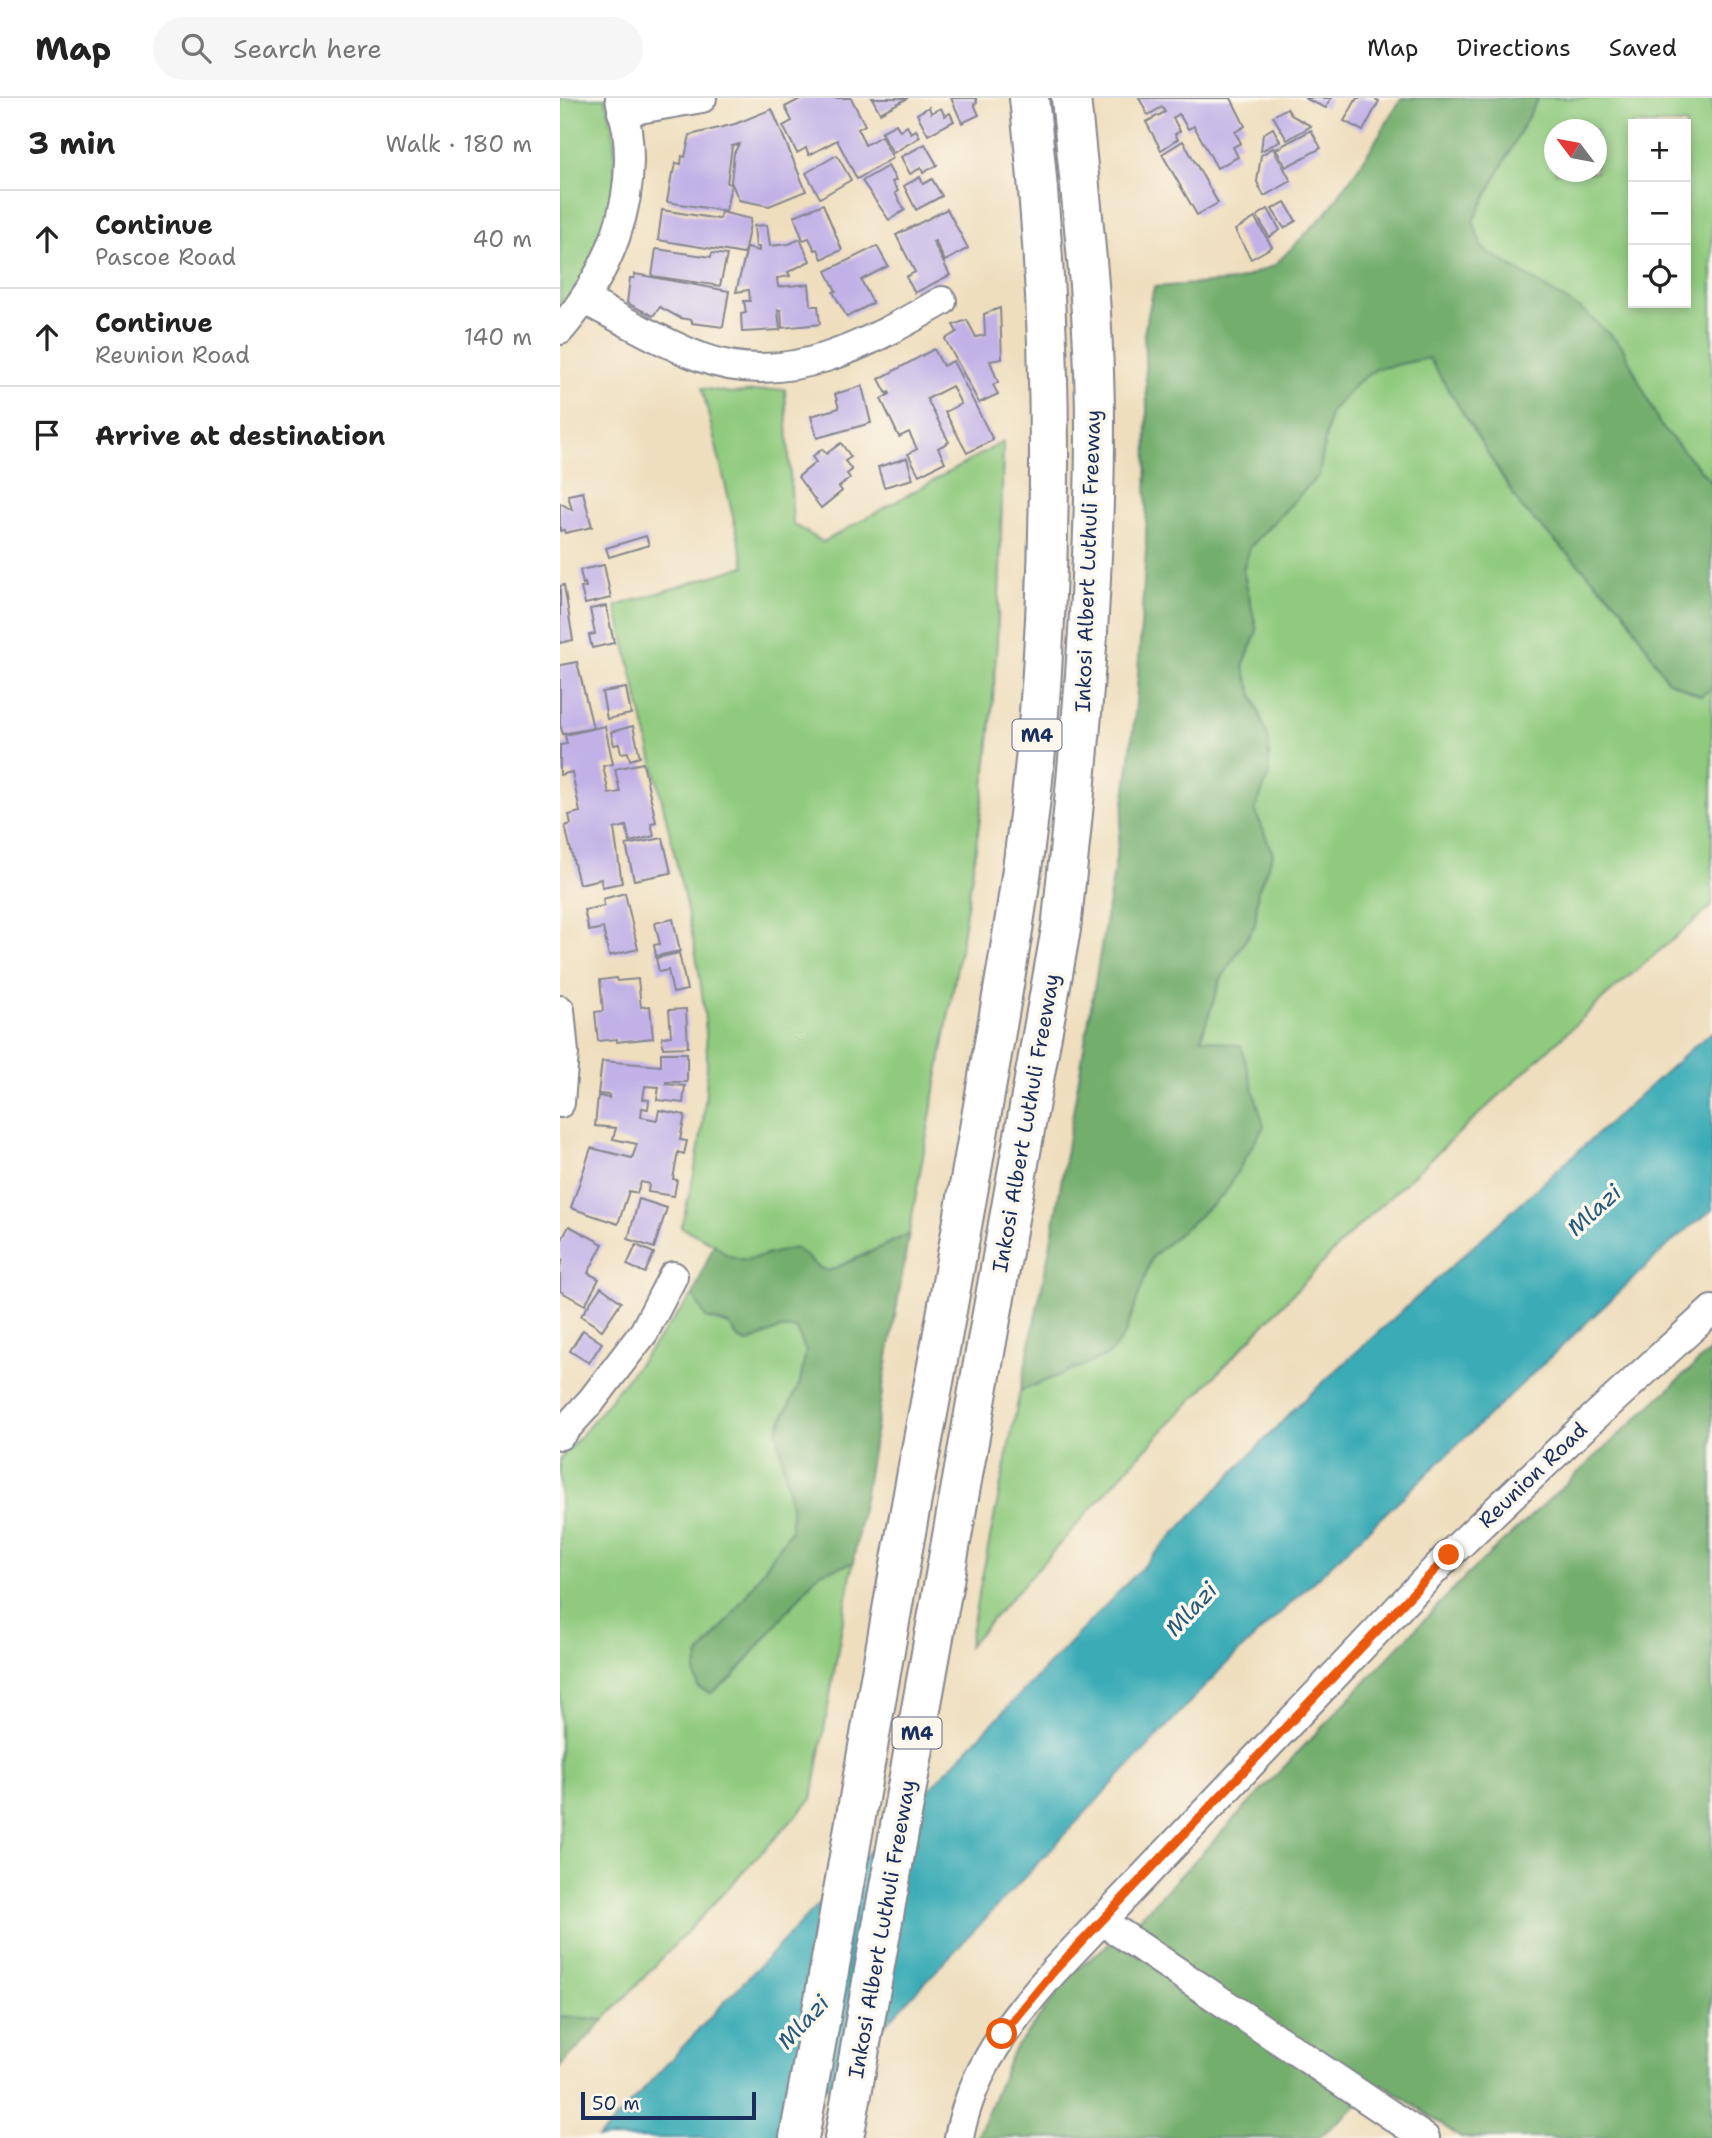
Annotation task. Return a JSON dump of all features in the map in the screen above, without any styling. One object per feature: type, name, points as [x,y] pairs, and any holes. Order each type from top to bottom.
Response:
[{"type":"highway","points":[[1018,98],[1035,149]]},
{"type":"highway","name":"Inkosi Albert Luthuli Freeway","points":[[799,2138],[1010,950],[1037,738],[1047,584],[1049,462],[1047,361],[1035,149],[1029,98]]},
{"type":"highway","name":"Inkosi Albert Luthuli Freeway","points":[[844,2138],[1061,929],[1081,746],[1093,551],[1095,424],[1091,301],[1071,98]]},
{"type":"highway","points":[[1088,98],[1091,301]]},
{"type":"street","points":[[560,330],[585,300],[606,263],[621,220],[628,175],[627,129],[621,105],[702,98]]},
{"type":"street","points":[[585,300],[702,358],[763,369],[827,359],[864,344],[943,301]]},
{"type":"street","points":[[560,1010],[564,1053],[560,1103]]},
{"type":"street","points":[[560,1435],[592,1400],[645,1332],[673,1276]]},
{"type":"street","name":"Reunion Road","points":[[959,2138],[968,2101],[1002,2034],[1054,1971],[1449,1555],[1712,1310]]},
{"type":"street","points":[[1102,1921],[1425,2138]]},
{"type":"green space","points":[[560,98],[605,98],[613,134],[615,176],[604,235],[589,268],[560,312]]},
{"type":"green space","points":[[1402,98],[1538,98],[1473,221],[1482,248],[1586,313],[1622,346],[1660,425],[1712,483],[1712,688],[1701,696],[1667,680],[1622,608],[1521,507],[1429,358],[1376,369],[1357,383],[1330,413],[1319,475],[1250,547],[1243,570],[1257,631],[1243,666],[1269,742],[1269,774],[1255,810],[1273,854],[1258,890],[1255,925],[1221,979],[1201,1038],[1241,1046],[1264,1126],[1225,1193],[1152,1257],[1125,1334],[1109,1355],[1020,1391],[1051,1242],[1127,782],[1136,704],[1146,549],[1147,405],[1144,333],[1154,287],[1236,281],[1275,265],[1327,212]]},
{"type":"green space","points":[[1538,98],[1712,98],[1712,483],[1660,425],[1622,346],[1586,313],[1481,248],[1473,221]]},
{"type":"green space","points":[[1429,358],[1521,507],[1622,608],[1667,680],[1701,696],[1712,688],[1712,906],[1605,997],[1350,1234],[1135,1460],[968,1646],[1020,1391],[1109,1354],[1125,1334],[1152,1257],[1225,1193],[1201,1038],[1221,979],[1255,925],[1258,890],[1273,854],[1255,810],[1269,774],[1269,742],[1243,666],[1257,631],[1243,570],[1250,547],[1319,475],[1330,413],[1357,383],[1376,369]]},
{"type":"green space","points":[[702,388],[731,393],[785,389],[793,524],[823,542],[1003,442],[997,647],[986,770],[961,944],[909,1234],[829,1271],[818,1267],[795,1249],[745,1260],[727,1255],[714,1244],[681,1227],[703,1120],[707,1076],[706,1026],[683,892],[616,606],[745,566]]},
{"type":"green space","points":[[909,1234],[853,1563],[819,1573],[733,1677],[711,1693],[698,1688],[695,1671],[699,1655],[728,1621],[791,1530],[791,1505],[777,1430],[800,1383],[806,1351],[796,1328],[779,1329],[747,1343],[739,1339],[730,1325],[706,1318],[693,1295],[714,1244],[727,1255],[745,1260],[795,1248],[819,1267],[829,1271]]},
{"type":"green space","points":[[693,1295],[706,1317],[730,1325],[738,1339],[747,1343],[779,1329],[796,1328],[806,1351],[800,1383],[777,1430],[791,1505],[791,1530],[728,1621],[699,1655],[733,1677],[819,1573],[853,1563],[812,1799],[604,2020],[560,2016],[560,1459]]},
{"type":"green space","points":[[1712,1349],[1712,2138],[1461,2138],[1383,2084],[1318,2138],[977,2138],[1012,2053],[1074,1972],[1138,1920],[1468,1574]]},
{"type":"green space","points":[[560,2016],[604,2020],[560,2067]]},
{"type":"water","name":"Mlazi","points":[[1712,1032],[1712,1210],[1675,1239],[1222,1668],[778,2138],[598,2138],[717,2010],[1297,1406]]},
{"type":"building","points":[[802,98],[851,98],[865,125],[858,129],[865,145],[881,136],[893,158],[857,179],[837,140],[809,155],[806,148],[797,153],[783,126],[792,121],[785,107]]},
{"type":"building","points":[[872,98],[908,98],[880,113]]},
{"type":"building","points":[[951,98],[976,98],[977,102],[974,104],[979,115],[962,123]]},
{"type":"building","points":[[1139,98],[1231,98],[1245,126],[1235,132],[1241,143],[1233,147],[1238,157],[1217,168],[1194,126],[1188,129],[1179,114],[1173,118],[1180,131],[1175,134],[1178,139],[1161,150],[1146,122],[1165,112],[1162,107],[1148,115]]},
{"type":"building","points":[[1304,98],[1331,98],[1326,108]]},
{"type":"building","points":[[1357,98],[1373,98],[1379,101],[1363,131],[1344,121]]},
{"type":"building","points":[[929,107],[931,113],[941,108],[945,116],[950,113],[954,121],[928,135],[917,114]]},
{"type":"building","points":[[1287,108],[1291,115],[1311,126],[1287,140],[1273,116]]},
{"type":"building","points":[[772,109],[806,191],[769,206],[739,200],[731,182],[734,153],[739,144],[732,146],[727,183],[731,184],[726,211],[667,202],[672,173],[676,163],[681,164],[682,156],[685,157],[690,135],[735,124]]},
{"type":"building","points":[[896,124],[900,131],[907,126],[911,133],[916,130],[920,137],[893,153],[881,132]]},
{"type":"building","points":[[1273,128],[1280,141],[1261,151],[1263,134]]},
{"type":"building","points":[[1311,130],[1321,148],[1286,167],[1276,149]]},
{"type":"building","points":[[1183,141],[1218,203],[1197,215],[1162,154]]},
{"type":"building","points":[[925,144],[937,165],[923,173],[921,168],[910,174],[901,157]]},
{"type":"building","points":[[1273,148],[1291,181],[1264,196],[1257,182],[1261,155]]},
{"type":"building","points":[[837,155],[851,180],[820,198],[806,173]]},
{"type":"building","points":[[888,166],[896,180],[892,182],[898,191],[895,193],[905,210],[889,220],[862,181]]},
{"type":"building","points":[[920,177],[923,184],[932,179],[942,196],[916,210],[904,186]]},
{"type":"building","points":[[1285,202],[1296,221],[1284,228],[1272,209]]},
{"type":"building","points":[[823,204],[842,250],[822,259],[809,238],[803,240],[794,216]]},
{"type":"building","points":[[947,209],[968,248],[945,261],[935,241],[933,242],[950,275],[915,293],[906,277],[915,272],[896,235]]},
{"type":"building","points":[[1268,209],[1280,230],[1269,237],[1257,216]]},
{"type":"building","points":[[662,210],[719,219],[721,212],[751,219],[744,254],[658,240]]},
{"type":"building","points":[[1255,218],[1272,247],[1251,259],[1235,230]]},
{"type":"building","points":[[767,225],[770,246],[789,244],[800,239],[810,261],[788,272],[790,276],[777,278],[778,287],[809,284],[811,306],[818,306],[820,324],[782,328],[781,310],[778,310],[780,330],[742,332],[741,314],[746,313],[744,301],[750,301],[749,290],[736,292],[747,248],[759,251],[759,247],[756,247],[754,226]]},
{"type":"building","points":[[877,246],[888,266],[861,280],[873,303],[847,317],[833,292],[836,291],[826,271]]},
{"type":"building","points":[[656,249],[711,257],[712,253],[727,255],[720,286],[652,276]]},
{"type":"building","points":[[635,274],[729,291],[723,327],[692,323],[692,320],[680,318],[660,307],[653,316],[627,303],[630,278],[634,278]]},
{"type":"building","points":[[1000,308],[1002,359],[990,361],[998,382],[993,385],[998,394],[979,403],[945,339],[957,332],[953,325],[967,320],[976,337],[985,335],[984,314]]},
{"type":"building","points":[[934,349],[943,366],[953,361],[993,440],[967,453],[945,412],[961,404],[952,386],[927,399],[949,442],[938,448],[945,462],[919,475],[908,454],[917,449],[909,432],[899,437],[881,399],[890,394],[887,394],[879,379]]},
{"type":"building","points":[[862,386],[871,423],[817,438],[811,416],[839,408],[835,394]]},
{"type":"building","points":[[841,443],[851,457],[845,461],[852,470],[847,474],[850,478],[839,487],[842,491],[821,508],[798,477],[816,462],[812,457],[822,449],[826,454]]},
{"type":"building","points":[[907,458],[913,479],[884,487],[878,467]]},
{"type":"building","points":[[583,492],[592,527],[565,533],[564,530],[560,531],[560,503],[572,510],[568,495]]},
{"type":"building","points":[[646,536],[649,545],[609,557],[606,548]]},
{"type":"building","points":[[604,565],[611,598],[585,604],[581,588],[586,587],[580,570]]},
{"type":"building","points":[[564,585],[573,640],[560,643],[560,586]]},
{"type":"building","points":[[606,606],[614,643],[592,648],[589,635],[595,634],[590,609]]},
{"type":"building","points":[[577,662],[593,728],[563,734],[560,725],[560,665]]},
{"type":"building","points":[[626,688],[631,714],[607,719],[602,692]]},
{"type":"building","points":[[605,726],[613,764],[603,766],[609,794],[620,792],[615,769],[643,763],[656,822],[651,823],[654,836],[630,842],[626,826],[614,829],[622,883],[602,887],[601,879],[579,884],[565,826],[571,824],[569,815],[580,812],[572,772],[560,775],[560,745],[567,744],[565,735]]},
{"type":"building","points":[[633,726],[640,757],[630,760],[628,752],[621,753],[619,744],[614,745],[611,732]]},
{"type":"building","points":[[663,838],[671,873],[634,880],[626,845]]},
{"type":"building","points":[[625,893],[638,949],[609,956],[603,928],[589,931],[584,910],[604,906],[603,899]]},
{"type":"building","points":[[673,919],[680,951],[656,956],[654,945],[660,944],[655,923]]},
{"type":"building","points":[[679,953],[687,990],[673,993],[668,970],[659,972],[656,958]]},
{"type":"building","points":[[616,978],[617,981],[638,979],[641,1007],[650,1006],[653,1038],[598,1041],[595,1012],[603,1011],[600,980]]},
{"type":"building","points":[[686,1009],[688,1047],[663,1048],[662,1037],[671,1036],[669,1010]]},
{"type":"building","points":[[661,1053],[687,1053],[687,1082],[666,1082],[685,1086],[683,1103],[657,1100],[659,1087],[645,1086],[643,1099],[649,1100],[648,1109],[642,1108],[641,1117],[657,1120],[659,1110],[685,1115],[680,1140],[687,1141],[684,1154],[678,1152],[673,1179],[677,1180],[674,1196],[648,1192],[649,1184],[641,1182],[637,1193],[629,1191],[618,1224],[571,1208],[591,1148],[632,1158],[637,1144],[613,1139],[616,1128],[595,1126],[598,1096],[609,1098],[609,1095],[598,1094],[602,1061],[661,1066]]},
{"type":"building","points":[[639,1199],[667,1208],[654,1248],[628,1239]]},
{"type":"building","points":[[569,1226],[603,1244],[588,1273],[599,1279],[585,1305],[560,1291],[560,1266],[563,1260],[560,1258],[560,1243]]},
{"type":"building","points":[[636,1245],[654,1253],[645,1273],[627,1265]]},
{"type":"building","points":[[601,1287],[621,1302],[602,1330],[581,1316]]},
{"type":"building","points":[[583,1330],[602,1343],[589,1363],[570,1351]]},
{"type":"route","points":[[1002,2034],[1054,1971],[1449,1555]]}]
